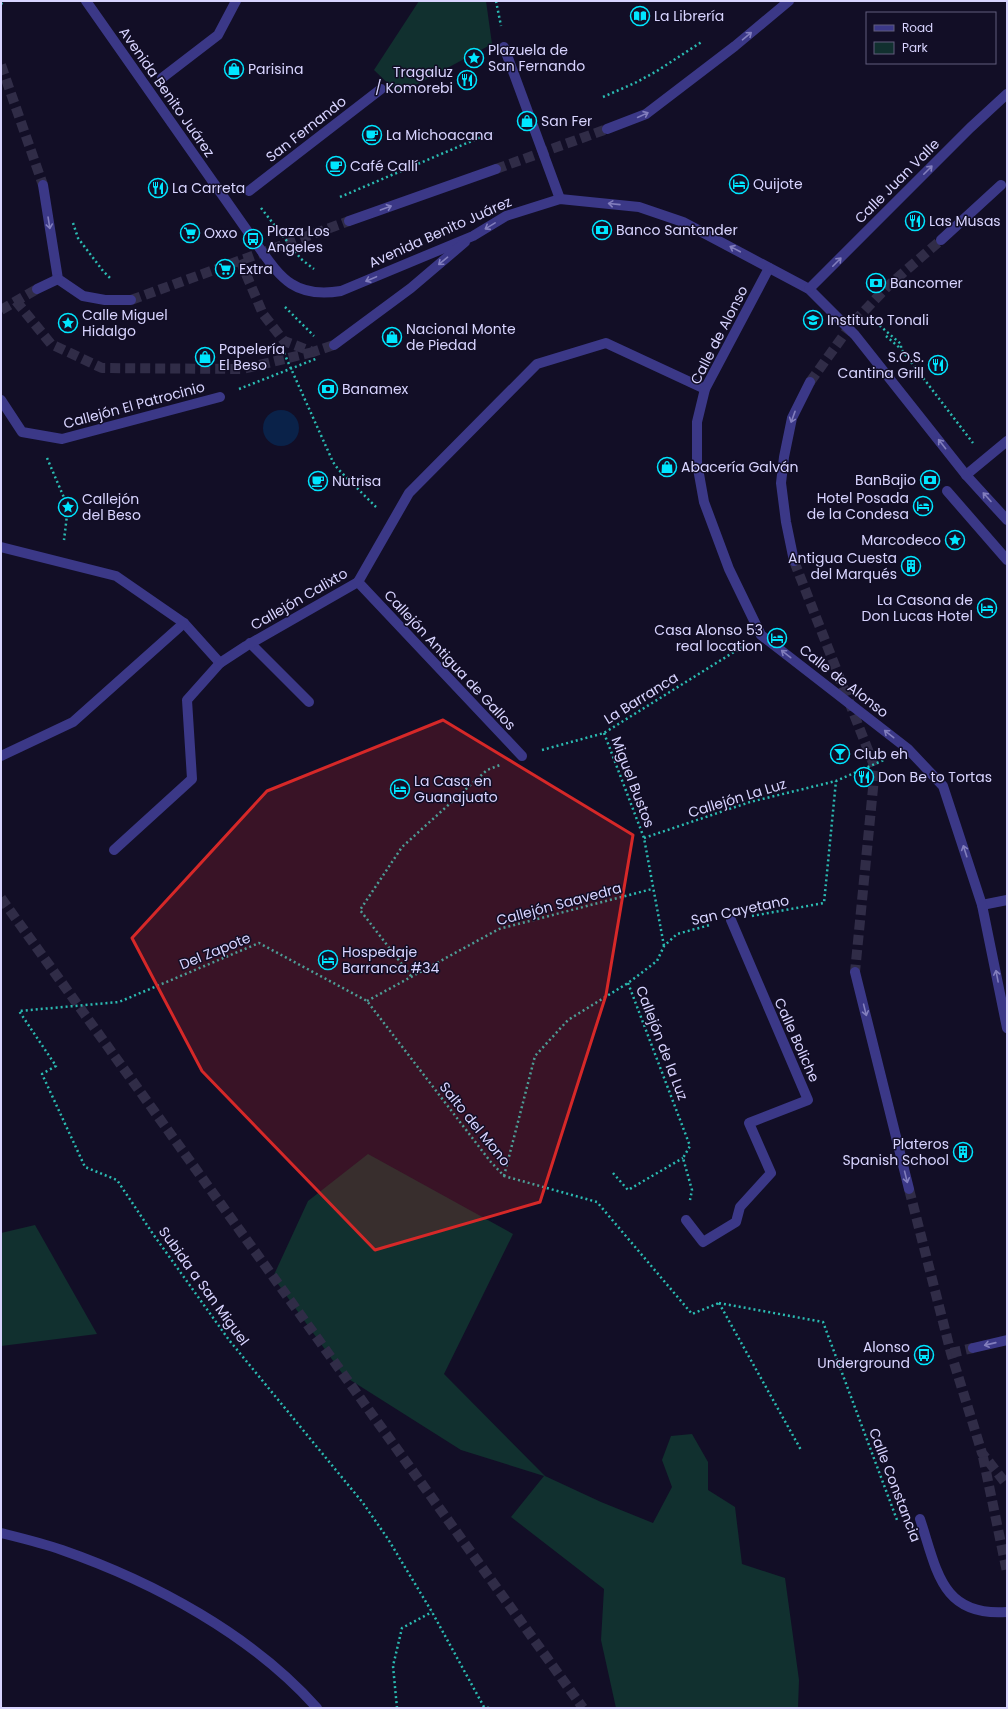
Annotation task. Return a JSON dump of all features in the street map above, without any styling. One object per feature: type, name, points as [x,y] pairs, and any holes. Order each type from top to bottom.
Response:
[{"type":"street","name":"Avenida Benito Juárez","points":[[86,1],[253,239],[278,272],[291,284],[301,290],[325,294],[341,291],[473,236],[506,216],[560,199],[647,209],[683,222],[809,289],[855,335],[966,475],[1007,520]]},
{"type":"street","points":[[162,78],[218,35],[236,1]]},
{"type":"street","points":[[607,129],[646,114],[735,46],[789,1]]},
{"type":"street","points":[[504,47],[560,199]]},
{"type":"street","name":"San Fernando","points":[[249,191],[382,89]]},
{"type":"street","name":"Calle Juan Valle","points":[[809,289],[970,128],[1007,94]]},
{"type":"street","points":[[349,221],[496,169]]},
{"type":"street","points":[[43,185],[58,279],[83,296],[105,300],[131,300]]},
{"type":"street","points":[[941,240],[1001,186]]},
{"type":"street","points":[[334,345],[411,288],[473,236]]},
{"type":"street","name":"Calle de Alonso","points":[[769,268],[705,389],[697,422],[697,463],[704,502],[729,569],[761,635],[908,749],[944,786],[982,905],[1007,1028]]},
{"type":"street","points":[[37,289],[58,279]]},
{"type":"street","name":"Callejón Calixto","points":[[114,850],[192,779],[187,700],[220,663],[250,643],[358,582],[409,493],[537,364],[606,343],[705,389]]},
{"type":"street","points":[[794,561],[786,522],[781,483],[784,457],[792,418],[810,382]]},
{"type":"street","name":"Callejón El Patrocinio","points":[[22,432],[62,439],[220,397]]},
{"type":"street","points":[[1,400],[22,432]]},
{"type":"street","points":[[966,475],[1007,441]]},
{"type":"street","points":[[947,490],[1007,560]]},
{"type":"street","points":[[1,547],[116,576],[184,623],[220,663]]},
{"type":"street","name":"Callejón Antigua de Gallos","points":[[358,582],[522,756]]},
{"type":"street","points":[[1,756],[74,722],[184,623]]},
{"type":"street","points":[[250,643],[310,702]]},
{"type":"street","points":[[982,905],[1007,900]]},
{"type":"street","name":"Calle Boliche","points":[[686,1220],[703,1242],[736,1222],[740,1207],[770,1173],[749,1123],[808,1100],[731,920]]},
{"type":"street","points":[[855,972],[909,1189]]},
{"type":"street","points":[[973,1348],[1007,1340]]},
{"type":"street","points":[[920,1519],[941,1579],[952,1596],[964,1605],[978,1611],[992,1613],[1007,1612]]},
{"type":"street","points":[[1,1533],[62,1549],[111,1569],[173,1598],[231,1632],[272,1666],[317,1708]]},
{"type":"path","points":[[603,97],[658,71],[707,38]]},
{"type":"path","points":[[340,197],[493,132]]},
{"type":"path","points":[[72,222],[78,238],[103,271],[115,283]]},
{"type":"path","points":[[284,306],[315,337]]},
{"type":"path","points":[[871,318],[901,344],[901,349]]},
{"type":"path","points":[[879,330],[901,349],[985,459]]},
{"type":"path","points":[[284,353],[333,462],[338,469],[377,508]]},
{"type":"path","points":[[220,397],[324,356]]},
{"type":"path","points":[[22,432],[46,455],[68,507],[61,562]]},
{"type":"path","name":"La Barranca","points":[[411,976],[360,910],[402,847],[487,770],[522,756],[604,733],[761,635]]},
{"type":"path","name":"Miguel Bustos","points":[[604,733],[644,838]]},
{"type":"path","name":"Callejón La Luz","points":[[644,838],[750,802],[836,781],[908,749]]},
{"type":"path","name":"San Cayetano","points":[[664,946],[677,934],[731,920],[824,903],[836,781]]},
{"type":"path","points":[[644,838],[652,889],[664,946]]},
{"type":"path","name":"Callejón Saavedra","points":[[368,1001],[499,928],[652,889]]},
{"type":"path","name":"Del Zapote","points":[[61,1006],[119,1002],[259,943],[368,1001]]},
{"type":"path","name":"Callejón de la Luz","points":[[664,946],[657,961],[628,983],[690,1146],[683,1158]]},
{"type":"path","points":[[504,1176],[535,1056],[568,1020],[628,983]]},
{"type":"path","name":"Salto del Mono","points":[[368,1001],[490,1162],[504,1176],[597,1202],[692,1314],[719,1303]]},
{"type":"path","name":"Subida a San Miguel","points":[[61,1006],[19,1011],[56,1066],[42,1074],[85,1167],[117,1180],[153,1234],[230,1340],[363,1503],[388,1539],[432,1612]]},
{"type":"path","points":[[613,1173],[628,1190],[683,1158],[692,1190],[686,1220]]},
{"type":"path","points":[[719,1303],[801,1450]]},
{"type":"path","name":"Calle Constancia","points":[[719,1303],[823,1322],[898,1523]]},
{"type":"path","points":[[397,1708],[393,1666],[402,1628],[432,1612],[484,1707],[489,1708]]},
{"type":"highlighted area","points":[[443,720],[633,835],[606,995],[540,1202],[375,1250],[202,1071],[132,938],[267,791]]},
{"type":"green space","points":[[419,1],[486,1],[492,44],[399,94],[374,70]]},
{"type":"green space","points":[[368,1154],[513,1234],[444,1374],[545,1476],[601,1502],[653,1523],[672,1487],[662,1460],[671,1436],[692,1434],[708,1462],[708,1490],[735,1507],[742,1564],[785,1578],[799,1680],[798,1708],[616,1708],[601,1640],[604,1589],[511,1517],[544,1476],[461,1450],[344,1376],[273,1277],[308,1201]]},
{"type":"green space","points":[[35,1225],[97,1334],[1,1346],[1,1233]]},
{"type":"water","points":[[281,410],[291,413],[296,418],[299,428],[296,438],[291,443],[281,446],[271,443],[266,438],[263,428],[266,418],[271,413]]},
{"type":"tunnel","points":[[1,65],[43,185]]},
{"type":"tunnel","points":[[496,169],[607,129]]},
{"type":"tunnel","points":[[131,300],[349,221]]},
{"type":"tunnel","points":[[810,382],[851,325],[889,285],[941,240]]},
{"type":"tunnel","points":[[240,260],[263,314],[284,341],[313,352],[334,345]]},
{"type":"tunnel","points":[[1,310],[37,289]]},
{"type":"tunnel","points":[[16,301],[51,344],[102,368],[243,369],[313,352]]},
{"type":"tunnel","points":[[794,561],[875,768],[855,972]]},
{"type":"tunnel","points":[[1,898],[583,1708]]},
{"type":"tunnel","points":[[909,1189],[951,1353],[982,1453],[1007,1485]]},
{"type":"tunnel","points":[[951,1353],[973,1348]]},
{"type":"tunnel","points":[[983,1457],[1007,1572]]},
{"type":"place","name":"La Librería","points":[[640,16]]},
{"type":"place","name":"Plazuela de San Fernando","points":[[474,58]]},
{"type":"place","name":"Parisina","points":[[234,69]]},
{"type":"place","name":"Tragaluz / Komorebi","points":[[467,80]]},
{"type":"place","name":"San Fer","points":[[527,121]]},
{"type":"place","name":"La Michoacana","points":[[372,135]]},
{"type":"place","name":"Café Callí","points":[[336,166]]},
{"type":"place","name":"Quijote","points":[[739,184]]},
{"type":"place","name":"La Carreta","points":[[158,188]]},
{"type":"place","name":"Las Musas","points":[[915,221]]},
{"type":"place","name":"Banco Santander","points":[[602,230]]},
{"type":"place","name":"Oxxo","points":[[190,233]]},
{"type":"place","name":"Plaza Los Angeles","points":[[253,239]]},
{"type":"place","name":"Extra","points":[[225,269]]},
{"type":"place","name":"Bancomer","points":[[876,283]]},
{"type":"place","name":"Instituto Tonali","points":[[813,320]]},
{"type":"place","name":"Calle Miguel Hidalgo","points":[[68,323]]},
{"type":"place","name":"Nacional Monte de Piedad","points":[[392,337]]},
{"type":"place","name":"Papelería El Beso","points":[[205,357]]},
{"type":"place","name":"S.O.S. Cantina Grill","points":[[938,365]]},
{"type":"place","name":"Banamex","points":[[328,389]]},
{"type":"place","name":"Abacería Galván","points":[[667,467]]},
{"type":"place","name":"BanBajio","points":[[930,480]]},
{"type":"place","name":"Nutrisa","points":[[318,481]]},
{"type":"place","name":"Hotel Posada de la Condesa","points":[[923,506]]},
{"type":"place","name":"Callejón del Beso","points":[[68,507]]},
{"type":"place","name":"Marcodeco","points":[[955,540]]},
{"type":"place","name":"Antigua Cuesta del Marqués","points":[[911,566]]},
{"type":"place","name":"La Casona de Don Lucas Hotel","points":[[987,608]]},
{"type":"place","name":"Casa Alonso 53 real location","points":[[777,638]]},
{"type":"place","name":"Club eh","points":[[840,754]]},
{"type":"place","name":"Don Be to Tortas","points":[[864,777]]},
{"type":"place","name":"La Casa en Guanajuato","points":[[400,789]]},
{"type":"place","name":"Hospedaje Barranca #34","points":[[328,960]]},
{"type":"place","name":"Plateros Spanish School","points":[[963,1152]]},
{"type":"place","name":"Alonso Underground","points":[[924,1355]]}]
